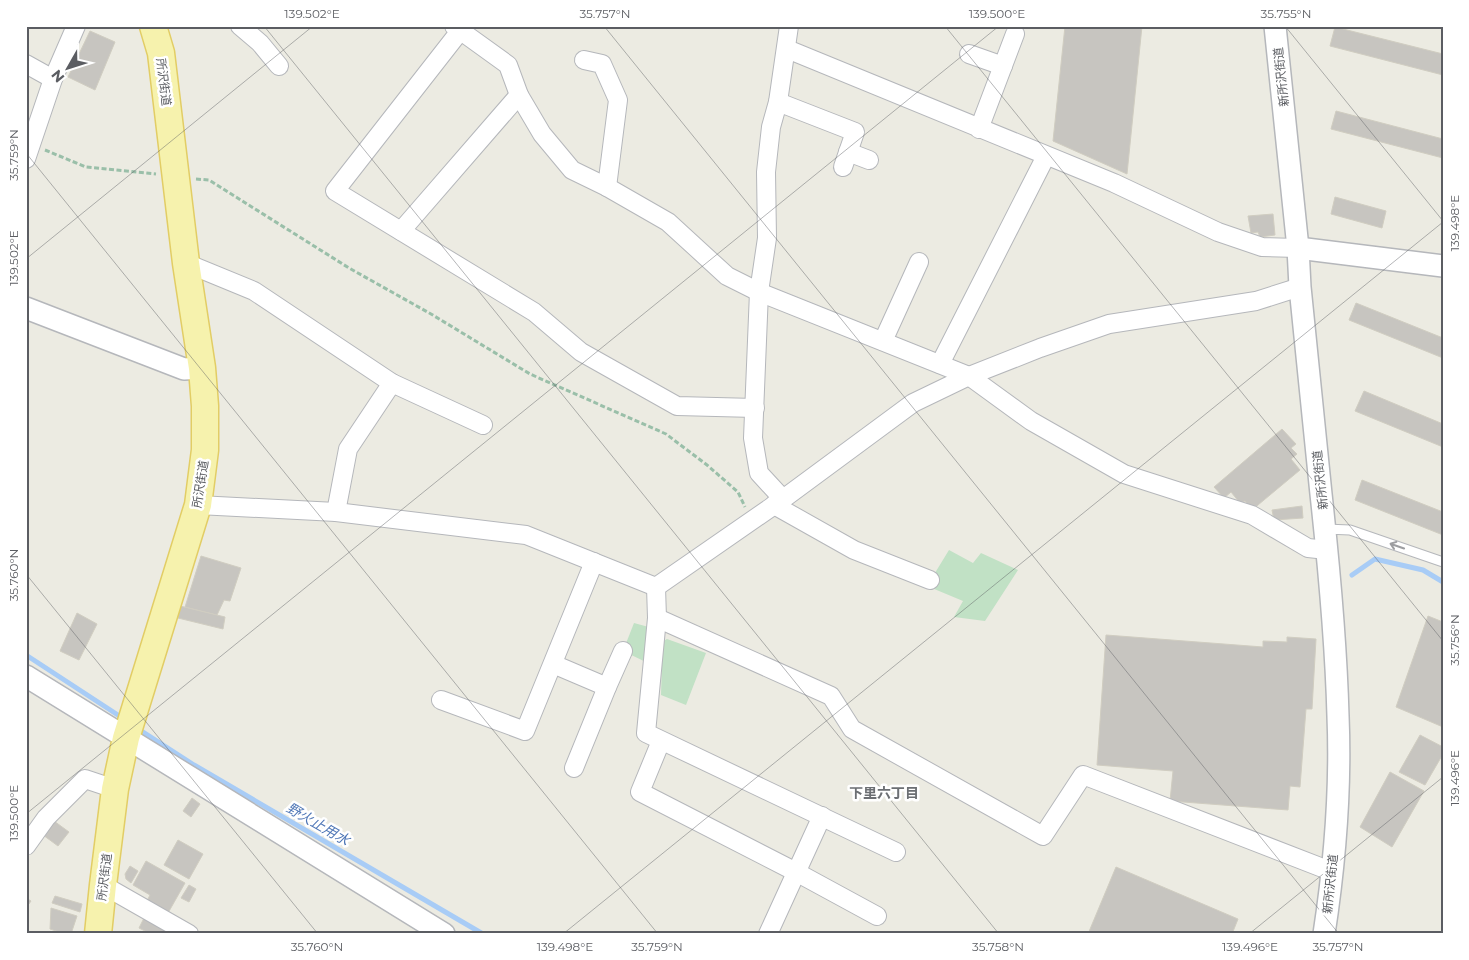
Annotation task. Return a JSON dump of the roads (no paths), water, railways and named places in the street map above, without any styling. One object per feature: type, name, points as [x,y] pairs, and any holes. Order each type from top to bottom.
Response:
[{"type":"main road","name":"所沢街道","points":[[98,934],[115,789],[126,738],[198,505],[205,450],[206,406],[202,368],[186,263],[161,53],[153,26]]},
{"type":"street","points":[[29,152],[53,79],[76,26]]},
{"type":"street","points":[[240,26],[260,43],[279,66]]},
{"type":"street","points":[[789,26],[778,102],[770,127],[766,172],[767,238],[759,292],[753,438],[759,473],[778,502],[854,550],[930,580]]},
{"type":"street","name":"新所沢街道","points":[[1276,26],[1335,647],[1338,776],[1333,872],[1324,934]]},
{"type":"street","points":[[754,408],[677,406],[582,352],[534,312],[334,191],[457,29],[508,65],[519,95],[542,134],[572,170],[607,187],[668,222],[728,276],[759,292],[969,376],[1031,421],[1124,474],[1252,514],[1308,548],[1326,540]]},
{"type":"street","points":[[979,128],[1015,34]]},
{"type":"street","points":[[787,49],[1114,183],[1218,232],[1262,247],[1298,248],[1443,266]]},
{"type":"street","points":[[969,54],[1003,66]]},
{"type":"street","points":[[584,60],[602,64],[618,100],[607,187]]},
{"type":"street","points":[[26,64],[53,79]]},
{"type":"street","points":[[400,231],[519,95]]},
{"type":"street","points":[[778,102],[855,132],[845,160],[868,160]]},
{"type":"street","points":[[940,364],[1046,156]]},
{"type":"street","points":[[883,341],[919,262]]},
{"type":"street","points":[[186,263],[254,291],[392,383],[483,425]]},
{"type":"street","points":[[656,587],[778,502],[913,403],[969,376],[1040,348],[1109,324],[1256,301],[1300,287]]},
{"type":"street","points":[[26,308],[184,369],[202,368]]},
{"type":"street","points":[[336,512],[348,449],[392,383]]},
{"type":"street","points":[[198,505],[336,512],[526,535],[656,587]]},
{"type":"street","points":[[442,700],[525,731],[594,562]]},
{"type":"street","points":[[656,587],[657,618],[646,733],[896,852]]},
{"type":"street","points":[[657,618],[831,696],[852,728],[1042,836],[1083,775],[1333,872]]},
{"type":"street","points":[[574,768],[623,651]]},
{"type":"street","points":[[552,664],[607,687]]},
{"type":"street","points":[[26,676],[444,934]]},
{"type":"street","points":[[661,741],[640,792],[877,916]]},
{"type":"street","points":[[26,846],[46,818],[85,779],[115,789]]},
{"type":"street","points":[[774,932],[796,872],[822,816]]},
{"type":"street","points":[[103,885],[189,934]]},
{"type":"lane","points":[[1326,540],[1350,530],[1443,562]]},
{"type":"waterway","points":[[1352,575],[1375,559],[1423,570],[1443,582]]},
{"type":"waterway","name":"野火止用水","points":[[26,655],[124,719]]},
{"type":"waterway","name":"野火止用水","points":[[143,732],[194,765],[483,934]]},
{"type":"district","name":"下里六丁目","points":[[884,793]]}]
